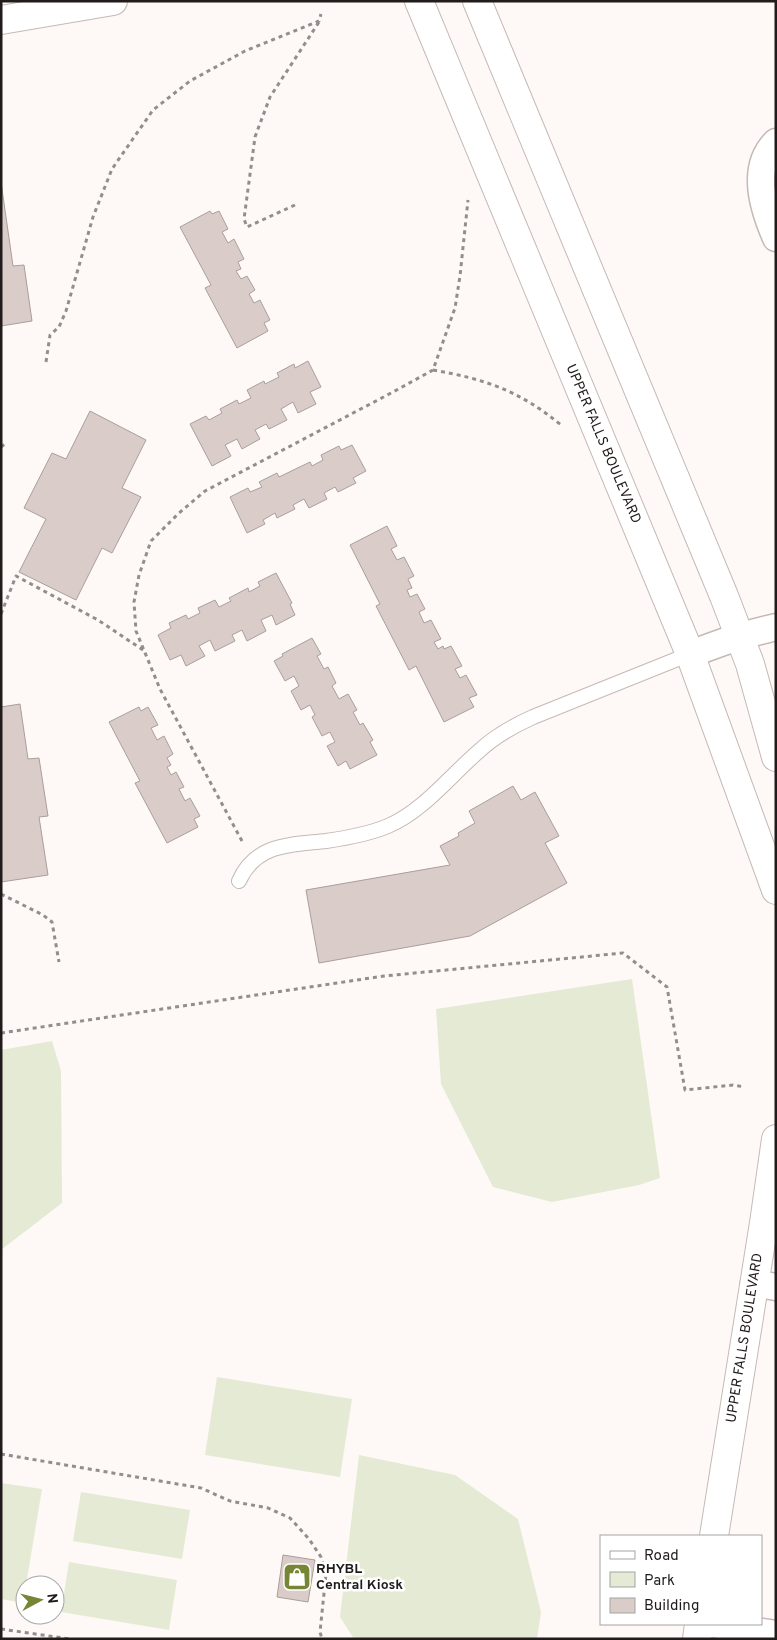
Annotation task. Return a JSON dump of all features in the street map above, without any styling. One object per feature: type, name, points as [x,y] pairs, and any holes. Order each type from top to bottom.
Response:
[{"type":"main road","points":[[1,20],[113,1]]},
{"type":"main road","name":"UPPER FALLS BOULEVARD","points":[[419,1],[690,654],[776,890]]},
{"type":"main road","points":[[477,1],[740,636],[759,693],[776,757]]},
{"type":"main road","name":"UPPER FALLS BOULEVARD","points":[[714,1535],[765,1285],[776,1139]]},
{"type":"main road","points":[[697,1639],[700,1625]]},
{"type":"street","points":[[776,142],[766,157],[760,180],[766,213],[776,238]]},
{"type":"street","points":[[690,654],[740,636],[776,627]]},
{"type":"street","points":[[718,1625],[776,1634]]},
{"type":"lane","points":[[239,881],[244,870],[252,860],[279,846],[348,837],[371,832],[390,825],[408,815],[479,750],[512,727],[690,654]]},
{"type":"path","points":[[295,206],[247,228],[244,218],[255,138],[270,98],[319,21],[321,14]]},
{"type":"path","points":[[46,362],[50,335],[59,327],[66,311],[93,217],[112,169],[154,110],[190,81],[245,52],[319,21]]},
{"type":"path","points":[[433,370],[455,308],[468,199]]},
{"type":"path","points":[[252,860],[160,689],[136,631],[134,602],[139,575],[151,541],[205,491],[433,370],[459,374],[483,381],[520,396],[542,408],[562,426]]},
{"type":"path","points":[[1,447],[6,442]]},
{"type":"path","points":[[1,614],[16,576],[98,620],[144,651]]},
{"type":"path","points":[[1,894],[43,915],[52,922],[59,962]]},
{"type":"path","points":[[1,1033],[384,976],[623,953],[667,987],[685,1090],[733,1085],[746,1087]]},
{"type":"path","points":[[1,1454],[201,1488],[230,1501],[268,1508],[290,1518],[309,1539],[321,1557],[326,1574],[320,1632],[322,1639]]},
{"type":"path","points":[[1,1629],[70,1639]]},
{"type":"green space","points":[[632,979],[660,1178],[639,1185],[552,1202],[493,1187],[441,1084],[436,1009]]},
{"type":"green space","points":[[52,1041],[61,1071],[62,1203],[1,1250],[1,1050]]},
{"type":"green space","points":[[217,1377],[352,1399],[340,1477],[205,1455]]},
{"type":"green space","points":[[359,1455],[455,1475],[518,1519],[541,1612],[537,1639],[354,1639],[340,1617]]},
{"type":"green space","points":[[1,1483],[42,1489],[28,1575],[15,1575],[15,1601],[1,1599]]},
{"type":"green space","points":[[81,1492],[190,1510],[182,1559],[73,1541]]},
{"type":"green space","points":[[69,1562],[177,1580],[169,1630],[65,1613],[65,1587]]},
{"type":"building","points":[[1,182],[13,266],[24,265],[32,321],[1,326]]},
{"type":"building","points":[[210,211],[212,214],[219,211],[228,229],[222,232],[228,243],[234,239],[244,259],[238,262],[241,269],[236,271],[241,279],[247,276],[255,290],[249,294],[254,303],[260,300],[270,320],[264,323],[268,331],[237,348],[205,288],[211,285],[180,227]]},
{"type":"building","points":[[308,361],[321,387],[310,392],[316,404],[298,413],[293,402],[281,409],[287,420],[269,429],[266,424],[255,430],[260,439],[242,449],[237,439],[225,445],[231,456],[212,466],[190,424],[206,416],[209,420],[222,413],[220,409],[237,400],[239,404],[251,398],[247,390],[264,381],[265,384],[279,377],[277,373],[294,364],[295,368]]},
{"type":"building","points":[[90,411],[146,440],[122,488],[141,497],[112,553],[102,548],[76,600],[19,572],[46,519],[24,508],[52,453],[66,459]]},
{"type":"building","points":[[352,445],[366,471],[353,478],[356,483],[338,492],[335,487],[324,493],[327,499],[309,508],[304,499],[293,505],[295,509],[277,518],[275,513],[263,520],[265,524],[247,533],[230,497],[248,488],[250,492],[262,487],[259,482],[277,473],[279,477],[310,462],[312,466],[323,460],[321,455],[339,446],[341,450]]},
{"type":"building","points":[[387,526],[397,546],[391,549],[397,560],[404,557],[414,576],[408,579],[412,588],[407,590],[410,597],[417,594],[425,609],[419,612],[424,623],[431,620],[441,639],[434,642],[438,649],[443,646],[444,649],[451,646],[462,666],[455,669],[460,678],[466,675],[477,695],[469,698],[474,707],[444,722],[416,666],[409,670],[376,606],[380,604],[350,545]]},
{"type":"building","points":[[276,573],[292,603],[290,604],[295,615],[276,625],[272,615],[261,620],[266,631],[247,641],[242,630],[232,635],[235,641],[215,651],[210,640],[199,646],[205,656],[186,666],[181,655],[170,660],[158,635],[171,628],[169,623],[186,615],[188,619],[200,613],[198,608],[215,600],[219,607],[231,601],[229,598],[248,588],[249,592],[260,586],[258,582]]},
{"type":"building","points":[[312,638],[321,654],[317,656],[324,669],[328,667],[336,683],[332,686],[339,699],[348,694],[357,710],[353,712],[360,725],[363,723],[373,740],[370,742],[377,755],[350,769],[346,761],[338,766],[327,746],[335,742],[330,732],[322,736],[312,717],[315,715],[310,705],[301,710],[291,691],[299,686],[294,676],[285,681],[274,661],[283,656],[282,654]]},
{"type":"building","points":[[20,704],[28,759],[39,758],[48,816],[39,817],[48,875],[1,882],[1,707]]},
{"type":"building","points":[[139,707],[141,711],[148,707],[158,725],[151,728],[157,740],[164,736],[173,754],[167,758],[171,765],[167,767],[171,775],[176,772],[184,787],[179,789],[185,801],[190,798],[200,816],[194,819],[198,827],[167,843],[135,783],[140,781],[109,722]]},
{"type":"building","points":[[513,786],[521,800],[535,792],[559,836],[545,843],[567,883],[470,936],[319,963],[306,890],[450,865],[440,846],[459,836],[458,833],[475,823],[469,811]]},
{"type":"building","points":[[283,1555],[315,1560],[308,1602],[277,1597]]},
{"type":"place","name":"RHYBL Central Kiosk","points":[[297,1577]]}]
